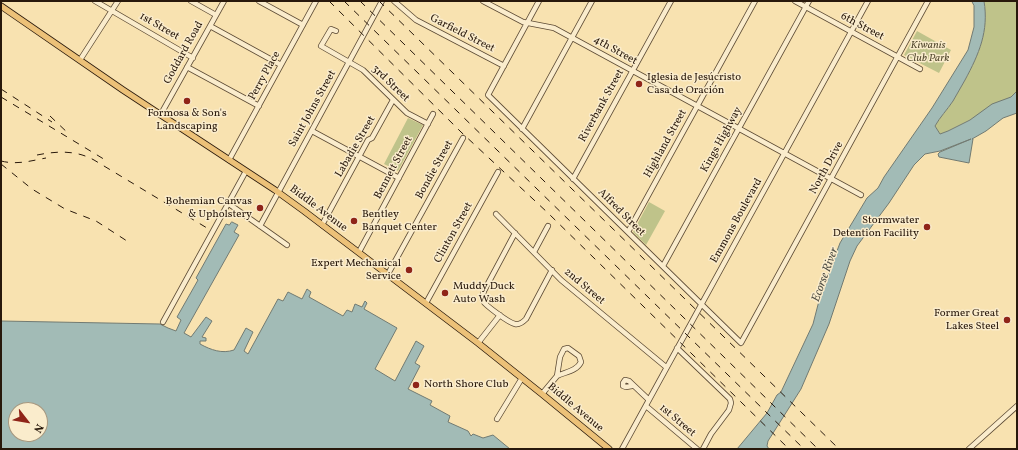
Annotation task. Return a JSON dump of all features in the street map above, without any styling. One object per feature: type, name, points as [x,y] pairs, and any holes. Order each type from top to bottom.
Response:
[{"type":"main road","name":"Biddle Avenue","points":[[1,6],[278,192],[478,343],[609,449]]},
{"type":"street","name":"1st Street","points":[[96,1],[192,58]]},
{"type":"street","points":[[80,60],[118,1]]},
{"type":"street","points":[[191,1],[216,15]]},
{"type":"street","name":"Goddard Road","points":[[161,114],[224,1]]},
{"type":"street","points":[[259,1],[303,25]]},
{"type":"street","name":"Perry Place","points":[[229,160],[316,1]]},
{"type":"street","name":"Saint Johns Street","points":[[260,226],[382,1]]},
{"type":"street","name":"Garfield Street","points":[[394,1],[416,20],[473,48],[504,66]]},
{"type":"street","name":"4th Street","points":[[483,1],[520,20],[554,28],[860,195]]},
{"type":"street","points":[[504,66],[539,1]]},
{"type":"street","points":[[522,129],[592,1]]},
{"type":"street","name":"Riverbank Street","points":[[573,179],[671,1]]},
{"type":"street","name":"Highland Street","points":[[628,232],[755,1]]},
{"type":"street","name":"6th Street","points":[[795,1],[920,69]]},
{"type":"street","name":"Kings Highway","points":[[663,266],[809,1]]},
{"type":"street","name":"Emmons Boulevard","points":[[622,449],[868,1]]},
{"type":"street","name":"North Drive","points":[[741,343],[928,1]]},
{"type":"street","points":[[210,26],[281,65]]},
{"type":"street","name":"3rd Street","points":[[336,31],[331,29],[321,46],[365,71],[407,113],[428,124]]},
{"type":"street","name":"Alfred Street","points":[[504,66],[488,95],[741,343]]},
{"type":"street","points":[[188,67],[259,106]]},
{"type":"street","name":"Labadie Street","points":[[322,225],[368,140],[372,138],[393,100]]},
{"type":"street","name":"Bennett Street","points":[[359,252],[433,114]]},
{"type":"street","points":[[312,130],[399,178]]},
{"type":"street","name":"Bondie Street","points":[[388,274],[463,138]]},
{"type":"street","points":[[163,322],[216,223],[246,171]]},
{"type":"street","name":"Clinton Street","points":[[426,303],[498,172]]},
{"type":"street","points":[[228,204],[286,245]]},
{"type":"street","name":"2nd Street","points":[[496,214],[567,285],[666,367]]},
{"type":"street","points":[[534,252],[548,226]]},
{"type":"street","points":[[516,233],[483,294],[484,302],[514,324],[520,324],[525,320],[552,270]]},
{"type":"street","points":[[478,343],[500,315]]},
{"type":"street","points":[[677,348],[730,399],[732,405],[716,426],[703,449]]},
{"type":"street","points":[[542,394],[557,376],[564,349],[570,349],[581,359],[580,365],[573,370],[557,376]]},
{"type":"street","points":[[497,418],[522,378]]},
{"type":"street","points":[[632,386],[649,400]]},
{"type":"street","name":"1st Street","points":[[646,406],[697,449]]},
{"type":"street","points":[[969,449],[1017,406]]},
{"type":"green space","points":[[984,1],[1017,1],[1017,96],[940,134],[935,126],[953,101],[965,80],[975,61],[982,42],[985,22]]},
{"type":"green space","name":"Kiwanis Club Park","points":[[917,31],[951,50],[939,73],[904,55]]},
{"type":"green space","points":[[408,118],[423,125],[398,171],[384,164]]},
{"type":"green space","points":[[649,202],[665,211],[646,245],[633,232]]},
{"type":"water","points":[[972,1],[984,1],[985,22],[982,42],[975,61],[965,80],[953,101],[935,126],[940,134],[948,131],[970,120],[992,104],[1011,97],[1017,91],[1017,113],[1003,118],[986,131],[972,139],[969,163],[939,157],[938,154],[971,139],[940,151],[925,154],[914,165],[889,203],[857,246],[850,261],[829,324],[801,389],[768,441],[767,446],[769,449],[737,449],[767,413],[777,395],[781,392],[813,324],[821,293],[840,243],[867,198],[878,188],[932,108],[968,50],[974,27],[974,6]]},
{"type":"water","points":[[232,222],[238,225],[234,232],[239,235],[184,333],[191,337],[206,317],[212,321],[202,337],[206,338],[206,341],[200,341],[200,344],[212,350],[225,352],[234,350],[246,328],[253,332],[244,351],[248,354],[278,299],[283,301],[288,292],[302,299],[307,289],[311,292],[309,297],[343,316],[347,310],[352,312],[355,304],[362,307],[365,301],[367,303],[364,309],[397,328],[375,369],[395,381],[416,341],[424,346],[415,363],[420,366],[408,389],[432,401],[430,405],[450,416],[448,422],[468,431],[471,436],[473,434],[483,438],[493,435],[510,449],[1,449],[1,321],[160,324],[176,331],[181,320],[177,317],[198,280],[196,278],[226,224],[229,225]]},
{"type":"railway","points":[[329,1],[461,132],[548,213],[789,449]]},
{"type":"railway","points":[[344,1],[804,449]]},
{"type":"railway","points":[[360,1],[818,449]]},
{"type":"railway","points":[[379,1],[839,449]]},
{"type":"railway","points":[[1,89],[52,122]]},
{"type":"railway","points":[[1,97],[107,161]]},
{"type":"railway","points":[[50,116],[70,135]]},
{"type":"railway","points":[[37,155],[66,152],[80,154],[94,160],[207,228]]},
{"type":"railway","points":[[1,161],[18,163],[46,158]]},
{"type":"railway","points":[[1,164],[32,189],[65,209],[96,221],[127,241]]},
{"type":"place","name":"Iglesia de Jesúcristo Casa de Oración","points":[[639,84]]},
{"type":"place","name":"Formosa & Son's Landscaping","points":[[187,101]]},
{"type":"place","name":"Bohemian Canvas & Upholstery","points":[[260,208]]},
{"type":"place","name":"Bentley Banquet Center","points":[[354,221]]},
{"type":"place","name":"Stormwater Detention Facility","points":[[927,227]]},
{"type":"place","name":"Expert Mechanical Service","points":[[409,270]]},
{"type":"place","name":"Muddy Duck Auto Wash","points":[[445,293]]},
{"type":"place","name":"Former Great Lakes Steel","points":[[1007,320]]},
{"type":"place","name":"North Shore Club","points":[[416,385]]},
{"type":"water label","name":"Ecorse River","points":[[826,275]]}]
